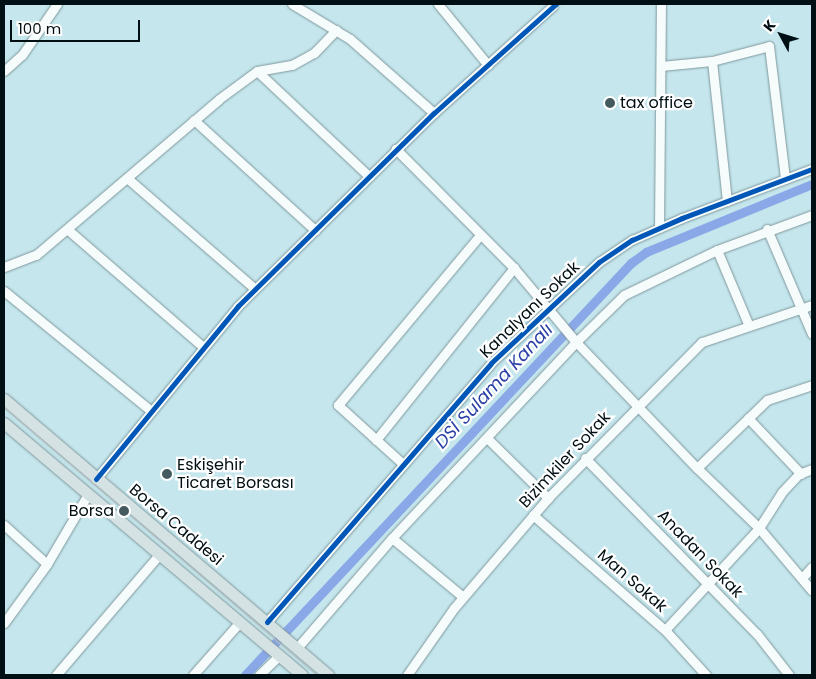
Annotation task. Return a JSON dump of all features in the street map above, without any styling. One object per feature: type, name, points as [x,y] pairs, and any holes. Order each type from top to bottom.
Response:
[{"type":"main road","name":"Borsa Caddesi","points":[[4,399],[328,675]]},
{"type":"main road","name":"Borsa Caddesi","points":[[4,423],[158,556],[302,675]]},
{"type":"street","points":[[4,72],[22,55],[56,4]]},
{"type":"street","points":[[438,4],[488,65]]},
{"type":"street","points":[[659,228],[661,4]]},
{"type":"street","points":[[297,5],[336,30],[434,112]]},
{"type":"street","points":[[96,479],[203,347],[255,289],[434,112],[553,6]]},
{"type":"street","points":[[4,267],[36,255],[194,120],[257,71],[292,65],[314,53],[336,30]]},
{"type":"street","points":[[661,66],[712,61],[769,46],[786,179]]},
{"type":"street","points":[[712,61],[727,201]]},
{"type":"street","points":[[257,71],[369,176]]},
{"type":"street","points":[[194,120],[315,230]]},
{"type":"street","points":[[396,149],[514,268],[549,312],[636,407],[760,528],[812,591]]},
{"type":"street","name":"Kanalyanı Sokak","points":[[269,624],[403,464],[491,363],[549,312],[599,262],[632,240],[659,228],[812,169]]},
{"type":"street","points":[[127,178],[255,289]]},
{"type":"street","points":[[297,648],[392,538],[487,438],[573,339],[624,295],[717,250],[767,229],[812,215]]},
{"type":"street","points":[[67,229],[203,347]]},
{"type":"street","points":[[767,229],[812,334]]},
{"type":"street","points":[[403,464],[338,405],[480,234]]},
{"type":"street","points":[[717,250],[750,326]]},
{"type":"street","points":[[376,440],[514,268]]},
{"type":"street","points":[[4,291],[151,411]]},
{"type":"street","name":"Bizimkiler Sokak","points":[[406,675],[463,597],[548,498],[585,458],[702,342],[812,306]]},
{"type":"street","points":[[697,468],[767,400],[812,384]]},
{"type":"street","points":[[748,418],[801,474]]},
{"type":"street","points":[[487,438],[548,498]]},
{"type":"street","name":"Anadan Sokak","points":[[585,458],[757,634],[789,675]]},
{"type":"street","points":[[665,630],[760,528],[782,492],[801,474],[812,469]]},
{"type":"street","points":[[4,623],[47,564],[88,494]]},
{"type":"street","name":"Man Sokak","points":[[533,515],[665,630],[706,675]]},
{"type":"street","points":[[4,526],[47,564]]},
{"type":"street","points":[[392,538],[463,597]]},
{"type":"street","points":[[56,675],[158,556]]},
{"type":"street","points":[[802,578],[812,567]]},
{"type":"street","points":[[193,675],[240,623]]},
{"type":"street","points":[[259,675],[277,654]]},
{"type":"waterway","name":"DSİ Sulama Kanalı","points":[[245,675],[631,263],[646,252],[812,184]]},
{"type":"tram line","points":[[4,407],[317,675]]},
{"type":"cycle path","points":[[96,479],[238,306],[434,113],[556,4]]},
{"type":"cycle path","points":[[267,622],[491,363],[599,262],[632,240],[682,218],[812,169]]},
{"type":"place","name":"tax office","points":[[610,103]]},
{"type":"place","name":"Eskişehir Ticaret Borsası","points":[[167,474]]},
{"type":"place","name":"Borsa","points":[[124,511]]}]
